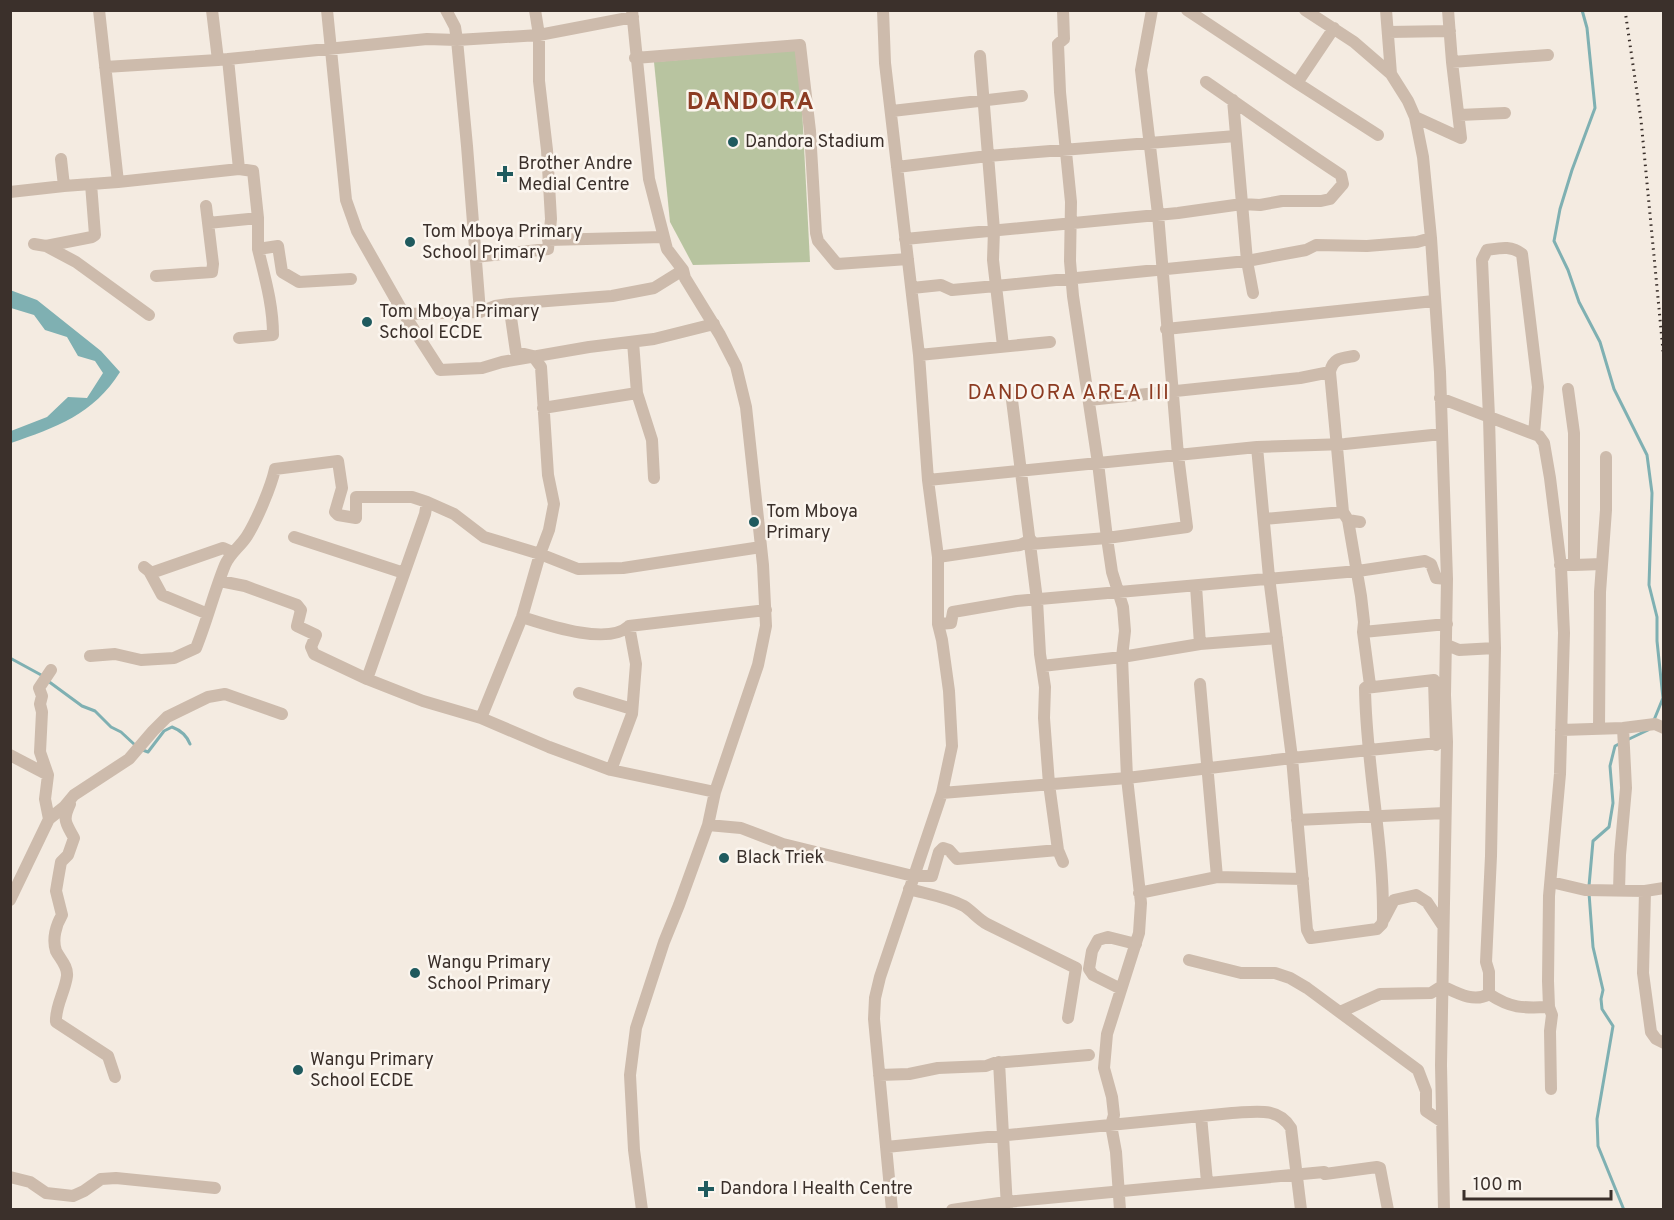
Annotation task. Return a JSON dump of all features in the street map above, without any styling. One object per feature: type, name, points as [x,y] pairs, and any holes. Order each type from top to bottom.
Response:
[{"type":"street","points":[[99,10],[118,182]]},
{"type":"street","points":[[212,10],[223,59],[239,169]]},
{"type":"street","points":[[327,10],[346,200],[357,231],[404,314],[440,370],[482,368],[533,356],[654,339],[714,324]]},
{"type":"street","points":[[446,10],[455,27],[457,40],[480,312]]},
{"type":"street","points":[[475,257],[548,249],[551,219],[547,150],[539,81],[539,35],[534,10]]},
{"type":"street","points":[[883,10],[885,63],[912,288],[928,480],[938,557],[938,624],[947,681],[952,746],[942,793],[875,998],[874,1019],[892,1209]]},
{"type":"street","points":[[1063,10],[1064,39],[1058,44],[1060,92],[1067,150],[1072,278],[1112,572],[1123,607],[1125,631],[1122,657],[1127,778],[1141,918],[1136,944],[1104,1051],[1104,1068],[1113,1097],[1114,1115],[1111,1125],[1116,1152],[1120,1209]]},
{"type":"street","points":[[938,557],[1031,542],[1107,538],[1187,527],[1166,329],[1158,214],[1141,70],[1152,10]]},
{"type":"street","points":[[1187,10],[1378,135]]},
{"type":"street","points":[[1305,10],[1376,58],[1391,74],[1415,117],[1423,157],[1431,238],[1442,434],[1447,579],[1447,645],[1441,744]]},
{"type":"street","points":[[1386,10],[1391,74]]},
{"type":"street","points":[[1415,117],[1461,138],[1448,10]]},
{"type":"street","points":[[105,67],[223,59],[426,39],[457,40],[539,35],[632,14],[649,178],[663,237],[667,249],[683,270],[685,278],[714,324],[736,366],[746,407],[766,610],[766,626],[758,665],[715,792],[708,825],[664,942],[636,1031],[630,1075],[634,1150],[642,1209]]},
{"type":"street","points":[[1298,83],[1334,28]]},
{"type":"street","points":[[1388,32],[1450,31]]},
{"type":"street","points":[[635,58],[800,45],[810,131],[818,241],[837,264],[908,259]]},
{"type":"street","points":[[1452,62],[1548,55]]},
{"type":"street","points":[[980,56],[994,230],[993,260],[1003,346]]},
{"type":"street","points":[[905,239],[1242,204],[1321,201],[1330,199],[1343,184],[1341,175],[1206,82]]},
{"type":"street","points":[[892,111],[1022,96]]},
{"type":"street","points":[[1233,100],[1247,261],[1253,293]]},
{"type":"street","points":[[1459,115],[1505,113]]},
{"type":"street","points":[[897,167],[988,156],[1236,136]]},
{"type":"street","points":[[61,159],[64,186]]},
{"type":"street","points":[[10,192],[239,169],[253,171],[258,218],[258,249],[269,294],[273,335],[239,338]]},
{"type":"street","points":[[91,184],[95,235],[40,245],[76,262],[149,315]]},
{"type":"street","points":[[156,276],[212,272],[206,206]]},
{"type":"street","points":[[208,223],[258,218]]},
{"type":"street","points":[[548,240],[663,237]]},
{"type":"street","points":[[912,288],[941,285],[952,290],[996,286],[1247,261],[1316,246],[1367,246],[1417,242],[1431,238]]},
{"type":"street","points":[[258,249],[278,246],[282,272],[299,282],[351,279]]},
{"type":"street","points":[[1489,994],[1489,972],[1486,962],[1491,856],[1495,648],[1482,260],[1487,250],[1512,248],[1522,254],[1538,387],[1534,434]]},
{"type":"street","points":[[404,314],[480,312],[509,304],[612,296],[654,288],[683,270]]},
{"type":"street","points":[[1166,329],[1434,301]]},
{"type":"street","points":[[481,718],[522,617],[549,530],[554,504],[548,475],[541,367],[533,356],[516,352],[509,304]]},
{"type":"street","points":[[633,342],[637,393],[652,440],[654,478]]},
{"type":"street","points":[[919,355],[1050,342]]},
{"type":"street","points":[[1353,356],[1335,361],[1330,372],[1337,443],[1364,621],[1363,632],[1370,685],[1365,688]]},
{"type":"street","points":[[1089,400],[1300,378],[1330,372]]},
{"type":"street","points":[[1568,389],[1574,433],[1574,565]]},
{"type":"street","points":[[708,825],[741,828],[783,844],[913,876],[932,876],[939,852],[943,848],[949,850],[957,859],[1061,856],[1049,784],[1044,718],[1045,687],[1037,600],[1011,392]]},
{"type":"street","points":[[543,408],[637,393]]},
{"type":"street","points":[[1440,398],[1539,436],[1544,443],[1560,565],[1564,633],[1560,774],[1549,896],[1551,1089]]},
{"type":"street","points":[[928,480],[1257,447],[1345,444],[1442,434]]},
{"type":"street","points":[[1257,447],[1269,577],[1292,758],[1309,937],[1377,929],[1394,900],[1416,895],[1427,902],[1443,926]]},
{"type":"street","points":[[1599,729],[1600,592],[1606,457]]},
{"type":"street","points":[[90,656],[115,654],[141,660],[174,658],[196,648],[224,566],[254,523],[275,469],[338,461],[342,488],[335,512],[338,515],[356,518],[356,497],[412,497],[454,514],[484,537],[540,554],[578,569],[622,568],[761,547]]},
{"type":"street","points":[[367,679],[425,514],[427,502]]},
{"type":"street","points":[[1264,519],[1350,518]]},
{"type":"street","points":[[294,537],[404,573]]},
{"type":"street","points":[[208,614],[162,595],[147,570],[223,548],[232,552]]},
{"type":"street","points":[[938,624],[951,623],[953,612],[1017,601],[1196,586],[1425,561],[1431,564],[1437,578],[1447,579]]},
{"type":"street","points":[[1560,565],[1602,564]]},
{"type":"street","points":[[220,581],[245,586],[297,605],[301,610],[297,626],[316,634],[311,647],[314,654],[367,679],[423,701],[481,718],[611,770],[715,792]]},
{"type":"street","points":[[1196,586],[1200,644]]},
{"type":"street","points":[[522,617],[583,635],[623,632],[629,626],[766,610]]},
{"type":"street","points":[[1363,632],[1447,624]]},
{"type":"street","points":[[611,770],[632,714],[636,664],[629,626]]},
{"type":"street","points":[[1042,666],[1122,657],[1200,644],[1277,638]]},
{"type":"street","points":[[1447,645],[1459,650],[1495,648]]},
{"type":"street","points":[[47,676],[39,688],[42,696],[40,752],[48,775],[45,799],[49,819]]},
{"type":"street","points":[[1365,688],[1434,680],[1445,813],[1441,1121],[1444,1209]]},
{"type":"street","points":[[1200,684],[1217,877]]},
{"type":"street","points":[[1365,688],[1367,750],[1376,817],[1382,924]]},
{"type":"street","points":[[579,693],[632,709]]},
{"type":"street","points":[[10,900],[13,885],[49,819],[74,795],[129,759],[167,717],[207,697],[225,694],[282,714]]},
{"type":"street","points":[[1561,730],[1623,728],[1655,724],[1664,728]]},
{"type":"street","points":[[1619,891],[1626,788],[1623,728]]},
{"type":"street","points":[[942,793],[1127,778],[1292,758],[1441,744]]},
{"type":"street","points":[[10,755],[48,775]]},
{"type":"street","points":[[74,795],[64,816],[74,838],[68,855],[62,862],[56,891],[62,915],[58,920],[54,942],[67,976],[55,1015],[56,1022],[108,1056],[116,1077]]},
{"type":"street","points":[[1297,820],[1445,813]]},
{"type":"street","points":[[1139,893],[1217,877],[1304,879]]},
{"type":"street","points":[[1551,882],[1585,890],[1645,891],[1664,888]]},
{"type":"street","points":[[909,889],[950,900],[967,908],[977,918],[1076,968],[1068,1018]]},
{"type":"street","points":[[1645,891],[1644,973],[1651,1032],[1656,1039],[1664,1043]]},
{"type":"street","points":[[1121,989],[1093,975],[1089,969],[1092,951],[1098,940],[1108,937],[1136,944]]},
{"type":"street","points":[[1189,960],[1233,971],[1275,973],[1307,988],[1418,1070],[1426,1091],[1426,1111],[1441,1121]]},
{"type":"street","points":[[1442,986],[1465,996],[1483,998],[1489,994]]},
{"type":"street","points":[[1340,1012],[1380,994],[1431,993],[1442,986]]},
{"type":"street","points":[[1489,994],[1503,1003],[1518,1008],[1549,1007]]},
{"type":"street","points":[[879,1075],[909,1074],[938,1068],[986,1066],[999,1062],[1089,1055]]},
{"type":"street","points":[[999,1062],[1007,1206]]},
{"type":"street","points":[[886,1147],[1202,1116],[1268,1112],[1283,1117],[1291,1128],[1301,1209]]},
{"type":"street","points":[[1202,1116],[1207,1182]]},
{"type":"street","points":[[952,1209],[1007,1206],[1207,1182],[1379,1168],[1388,1200],[1388,1209]]},
{"type":"street","points":[[10,1177],[30,1182],[46,1193],[73,1196],[101,1179],[116,1178],[215,1188]]},
{"type":"green space","name":"Dandora Stadium","points":[[799,50],[810,262],[693,265],[670,222],[654,62]]},
{"type":"water","points":[[10,290],[37,300],[101,351],[120,372],[110,386],[86,409],[58,425],[11,443],[11,431],[47,417],[68,397],[87,398],[103,373],[95,361],[78,356],[67,337],[45,330],[34,315],[11,308]]},
{"type":"waterway","points":[[1582,10],[1587,28],[1595,108],[1572,170],[1560,209],[1554,241],[1568,270],[1579,302],[1600,342],[1614,389],[1647,455],[1652,493],[1649,585],[1657,617],[1663,698],[1654,720]]},
{"type":"waterway","points":[[10,658],[43,676]]},
{"type":"waterway","points":[[48,681],[82,706],[95,711],[111,727],[121,732],[135,745]]},
{"type":"waterway","points":[[140,749],[148,752],[164,731],[172,727],[183,734],[190,744]]},
{"type":"waterway","points":[[1627,740],[1648,730]]},
{"type":"waterway","points":[[1589,886],[1593,841],[1609,827],[1613,803],[1610,766],[1615,746],[1621,743]]},
{"type":"waterway","points":[[1589,893],[1593,947],[1603,990],[1602,1009],[1613,1026],[1597,1119],[1598,1146],[1624,1210]]},
{"type":"railway","points":[[1625,10],[1641,120],[1664,361]]},
{"type":"place","name":"Dandora Stadium","points":[[733,142]]},
{"type":"place","name":"Brother Andre Medial Centre","points":[[505,174]]},
{"type":"place","name":"Tom Mboya Primary School Primary","points":[[410,242]]},
{"type":"place","name":"Tom Mboya Primary School ECDE","points":[[367,322]]},
{"type":"place","name":"Tom Mboya Primary","points":[[754,522]]},
{"type":"place","name":"Black Triek","points":[[724,858]]},
{"type":"place","name":"Wangu Primary School Primary","points":[[415,973]]},
{"type":"place","name":"Wangu Primary School ECDE","points":[[298,1070]]},
{"type":"place","name":"Dandora I Health Centre","points":[[706,1189]]},
{"type":"district","name":"DANDORA","points":[[751,103]]},
{"type":"district","name":"DANDORA AREA III","points":[[1069,393]]}]
